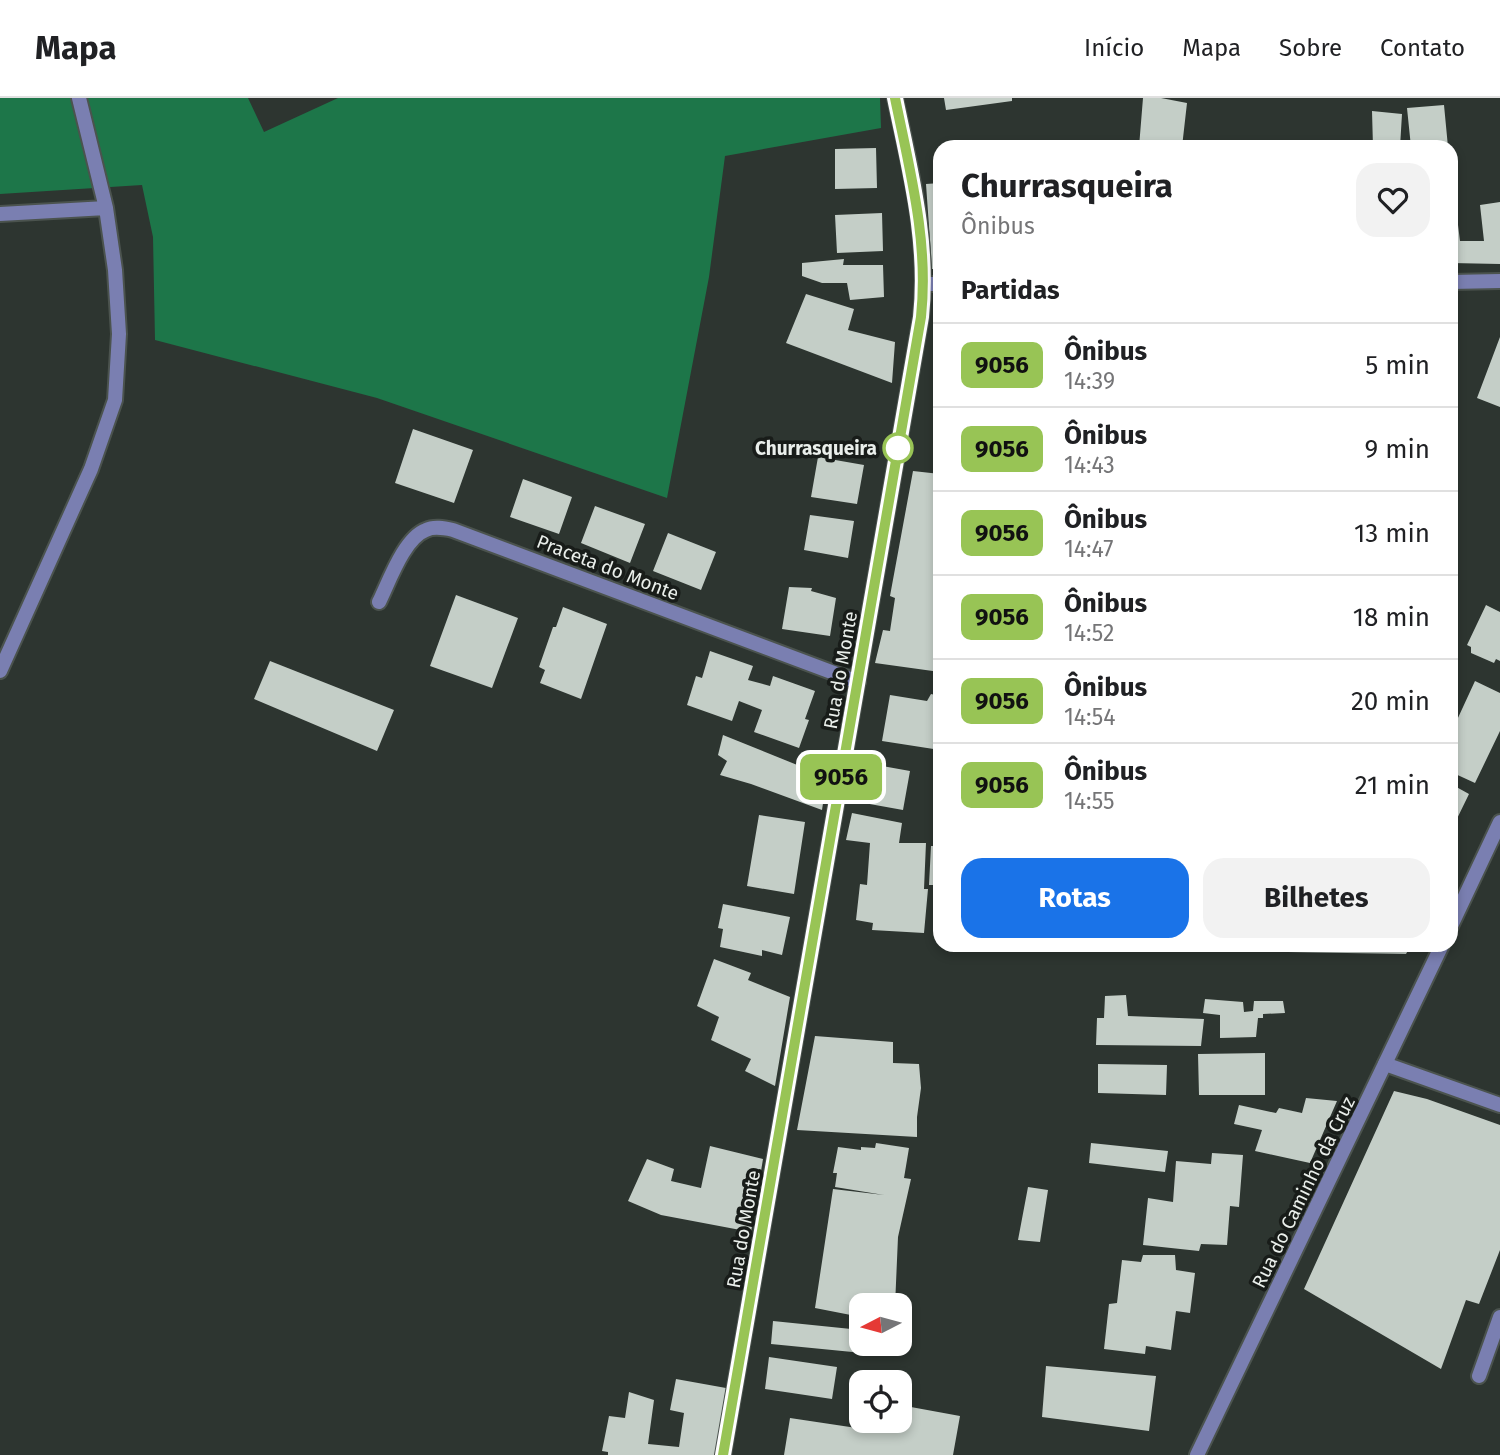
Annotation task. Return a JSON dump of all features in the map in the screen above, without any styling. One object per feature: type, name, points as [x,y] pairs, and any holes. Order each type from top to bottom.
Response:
[{"type":"street","points":[[2,663],[91,468],[115,400],[119,334],[116,270],[106,208],[79,98]]},
{"type":"street","name":"Rua do Monte","points":[[723,1455],[921,317],[925,284],[923,240],[895,98]]},
{"type":"street","points":[[0,214],[106,208]]},
{"type":"street","points":[[1458,282],[1500,281]]},
{"type":"street","points":[[925,284],[933,284]]},
{"type":"street","name":"Praceta do Monte","points":[[379,602],[408,543],[428,528],[440,527],[858,682]]},
{"type":"street","points":[[1458,911],[1500,822]]},
{"type":"street","name":"Rua do Caminho da Cruz","points":[[1197,1455],[1439,952]]},
{"type":"street","points":[[1385,1064],[1500,1105]]},
{"type":"street","points":[[1479,1376],[1500,1317]]},
{"type":"green space","points":[[0,98],[248,98],[264,132],[338,98],[880,98],[881,128],[725,156],[709,277],[667,498],[377,398],[155,340],[153,237],[142,185],[0,194]]},
{"type":"building","points":[[944,98],[1012,98],[1012,101],[946,110]]},
{"type":"building","points":[[1143,98],[1187,103],[1183,140],[1140,140]]},
{"type":"building","points":[[1444,105],[1447,140],[1410,140],[1407,108]]},
{"type":"building","points":[[1372,111],[1402,114],[1400,140],[1373,140]]},
{"type":"building","points":[[876,148],[877,188],[835,189],[835,149]]},
{"type":"building","points":[[926,184],[933,184],[933,269],[932,269]]},
{"type":"building","points":[[1500,202],[1500,264],[1458,263],[1458,225],[1460,241],[1484,241],[1480,205]]},
{"type":"building","points":[[882,213],[883,251],[837,253],[835,215]]},
{"type":"building","points":[[844,259],[843,265],[883,265],[884,297],[850,300],[847,283],[822,283],[802,276],[802,263]]},
{"type":"building","points":[[806,294],[854,309],[848,330],[895,342],[892,383],[786,343]]},
{"type":"building","points":[[1500,337],[1500,407],[1477,398]]},
{"type":"building","points":[[413,429],[473,450],[454,503],[395,483]]},
{"type":"building","points":[[818,457],[864,465],[857,504],[811,497]]},
{"type":"building","points":[[913,471],[933,473],[933,671],[875,663],[883,630],[890,631],[895,598],[890,596]]},
{"type":"building","points":[[523,479],[572,497],[559,534],[510,517]]},
{"type":"building","points":[[595,506],[645,524],[630,563],[581,543]]},
{"type":"building","points":[[810,515],[854,521],[848,558],[804,550]]},
{"type":"building","points":[[668,533],[716,552],[701,590],[653,571]]},
{"type":"building","points":[[789,587],[812,588],[811,591],[836,598],[830,636],[782,629]]},
{"type":"building","points":[[456,595],[518,618],[492,688],[430,666]]},
{"type":"building","points":[[1486,605],[1500,612],[1500,661],[1496,659],[1494,663],[1471,653],[1471,647],[1467,645]]},
{"type":"building","points":[[563,607],[607,624],[581,699],[540,683],[545,670],[539,667]]},
{"type":"building","points":[[710,651],[753,666],[748,680],[770,686],[773,676],[815,691],[799,748],[754,732],[762,710],[739,701],[732,721],[687,705],[696,676],[702,678]]},
{"type":"building","points":[[270,661],[394,710],[377,751],[254,699]]},
{"type":"building","points":[[1475,681],[1500,693],[1500,731],[1475,783],[1458,775],[1458,718]]},
{"type":"building","points":[[933,694],[933,749],[882,741],[890,695],[927,701]]},
{"type":"building","points":[[723,735],[827,777],[822,810],[720,775],[727,761],[718,755]]},
{"type":"building","points":[[860,762],[910,771],[903,810],[853,801]]},
{"type":"building","points":[[1458,788],[1469,794],[1458,817]]},
{"type":"building","points":[[852,813],[902,823],[899,843],[926,843],[924,889],[928,889],[924,933],[872,930],[873,923],[856,920],[860,884],[867,885],[870,843],[846,840]]},
{"type":"building","points":[[759,815],[805,822],[794,894],[747,886]]},
{"type":"building","points":[[931,846],[933,846],[933,885],[929,885]]},
{"type":"building","points":[[723,904],[790,917],[782,955],[762,950],[762,956],[720,947],[723,929],[718,928]]},
{"type":"building","points":[[1288,952],[1407,952],[1406,954]]},
{"type":"building","points":[[714,959],[751,973],[748,980],[790,997],[775,1086],[745,1071],[751,1059],[711,1040],[719,1017],[697,1006]]},
{"type":"building","points":[[1126,995],[1128,1016],[1204,1019],[1201,1046],[1096,1045],[1097,1018],[1104,1018],[1105,996]]},
{"type":"building","points":[[1205,999],[1243,1002],[1244,1012],[1253,1011],[1254,1001],[1283,1001],[1285,1013],[1263,1014],[1263,1018],[1258,1018],[1256,1037],[1220,1038],[1220,1015],[1203,1013]]},
{"type":"building","points":[[815,1036],[893,1042],[893,1063],[919,1064],[921,1088],[917,1137],[797,1130]]},
{"type":"building","points":[[1265,1053],[1265,1095],[1199,1095],[1198,1054]]},
{"type":"building","points":[[1098,1064],[1167,1065],[1166,1095],[1098,1093]]},
{"type":"building","points":[[1394,1091],[1427,1099],[1500,1125],[1500,1250],[1479,1304],[1466,1300],[1441,1369],[1304,1289]]},
{"type":"building","points":[[1306,1098],[1337,1101],[1310,1163],[1255,1151],[1262,1130],[1234,1124],[1239,1105],[1276,1113],[1279,1108],[1302,1113]]},
{"type":"building","points":[[876,1143],[909,1148],[904,1178],[911,1179],[898,1237],[896,1293],[849,1293],[849,1315],[815,1308],[833,1189],[884,1195],[835,1187],[837,1173],[833,1173],[838,1147],[861,1150],[861,1147],[875,1148]]},
{"type":"building","points":[[1091,1143],[1168,1151],[1165,1172],[1089,1163]]},
{"type":"building","points":[[710,1146],[763,1159],[751,1232],[661,1215],[628,1201],[647,1159],[674,1169],[671,1181],[701,1188]]},
{"type":"building","points":[[1212,1153],[1243,1155],[1239,1207],[1230,1206],[1227,1245],[1201,1244],[1199,1251],[1143,1245],[1148,1198],[1173,1202],[1176,1161],[1211,1164]]},
{"type":"building","points":[[1028,1187],[1048,1190],[1040,1242],[1018,1240]]},
{"type":"building","points":[[1143,1255],[1175,1255],[1176,1270],[1195,1273],[1190,1313],[1176,1311],[1171,1350],[1146,1346],[1145,1354],[1104,1349],[1109,1304],[1117,1303],[1122,1260],[1141,1262]]},
{"type":"building","points":[[773,1321],[849,1329],[849,1352],[771,1344]]},
{"type":"building","points":[[769,1357],[837,1367],[832,1399],[765,1389]]},
{"type":"building","points":[[1046,1366],[1156,1376],[1149,1431],[1042,1417]]},
{"type":"building","points":[[676,1379],[726,1388],[715,1455],[608,1455],[608,1452],[602,1451],[609,1416],[625,1418],[629,1392],[654,1400],[648,1444],[679,1447],[684,1413],[670,1410]]},
{"type":"building","points":[[912,1407],[960,1416],[953,1455],[784,1455],[790,1418],[849,1427],[849,1433],[912,1433]]},
{"type":"bus line","name":"9056","points":[[723,1455],[921,317],[925,284],[923,240],[895,98]]},
{"type":"place","name":"Churrasqueira","points":[[898,448]]}]
